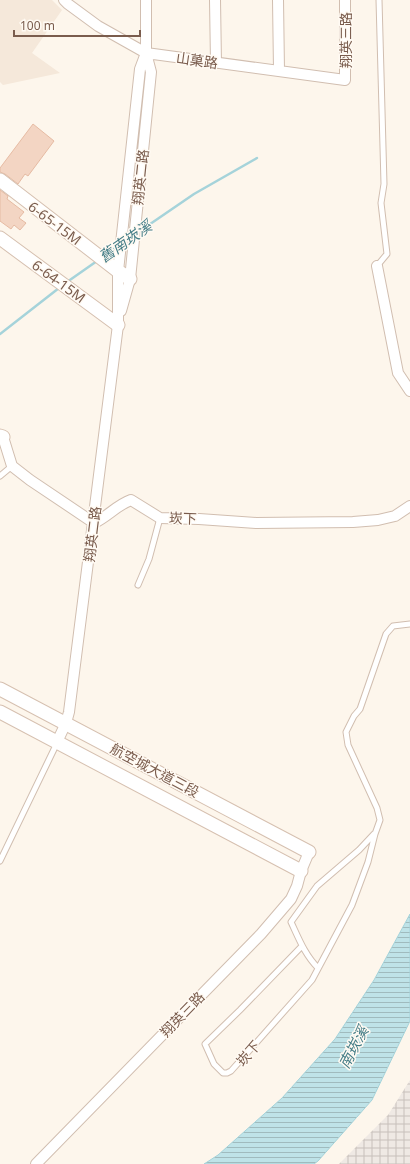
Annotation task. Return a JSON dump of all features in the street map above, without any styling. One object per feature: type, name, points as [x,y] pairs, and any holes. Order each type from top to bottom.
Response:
[{"type":"street","name":"山菓路","points":[[64,0],[98,26],[146,53],[345,80]]},
{"type":"street","name":"翔英二路","points":[[118,325],[130,279],[151,72],[146,53],[146,0]]},
{"type":"street","points":[[215,0],[216,63]]},
{"type":"street","points":[[278,0],[279,70]]},
{"type":"street","name":"翔英三路","points":[[344,0],[345,80]]},
{"type":"street","name":"翔英二路","points":[[58,742],[66,723],[70,704],[94,523],[118,325],[118,271],[140,69],[146,53]]},
{"type":"street","name":"6-65-15M","points":[[0,180],[130,279]]},
{"type":"street","name":"6-64-15M","points":[[0,238],[118,325]]},
{"type":"street","points":[[377,266],[398,373],[410,391]]},
{"type":"street","points":[[2,437],[12,466],[30,480],[94,523]]},
{"type":"street","name":"崁下","points":[[94,523],[102,519],[124,502],[131,500],[160,518],[256,523],[353,522],[378,520],[395,516],[410,506]]},
{"type":"street","name":"航空城大道三段","points":[[0,689],[309,852]]},
{"type":"street","name":"航空城大道三段","points":[[0,712],[301,871]]},
{"type":"street","name":"翔英三路","points":[[36,1164],[261,934],[291,899],[309,852]]},
{"type":"lane","points":[[377,266],[387,254],[381,203],[384,184],[379,0]]},
{"type":"lane","points":[[0,476],[12,466]]},
{"type":"lane","points":[[138,585],[149,559],[160,518]]},
{"type":"lane","name":"崁下","points":[[302,946],[205,1044],[214,1064],[223,1073],[231,1071],[312,980],[352,905],[368,862],[380,820],[348,745],[346,732],[360,708],[386,634],[393,626],[410,624]]},
{"type":"lane","points":[[0,861],[58,742]]},
{"type":"lane","points":[[318,968],[310,960],[291,922],[317,886],[359,850],[375,834]]},
{"type":"shaded area","points":[[0,0],[52,0],[62,10],[32,53],[60,73],[3,85],[0,82]]},
{"type":"shaded area","points":[[410,1080],[410,1164],[339,1164],[388,1115]]},
{"type":"water","name":"南崁溪","points":[[410,914],[410,1021],[372,1100],[314,1164],[204,1164],[218,1155],[282,1098],[335,1039],[374,980]]},
{"type":"building","points":[[33,124],[54,141],[28,176],[25,174],[18,184],[0,172],[0,168]]},
{"type":"building","points":[[0,190],[8,196],[7,199],[24,212],[19,218],[26,223],[20,230],[14,225],[11,229],[0,221]]},
{"type":"waterway","name":"舊南崁溪","points":[[137,233],[194,194],[257,158]]},
{"type":"waterway","name":"舊南崁溪","points":[[104,256],[118,246]]},
{"type":"waterway","name":"舊南崁溪","points":[[67,282],[97,261]]},
{"type":"waterway","name":"舊南崁溪","points":[[0,334],[59,288]]}]
